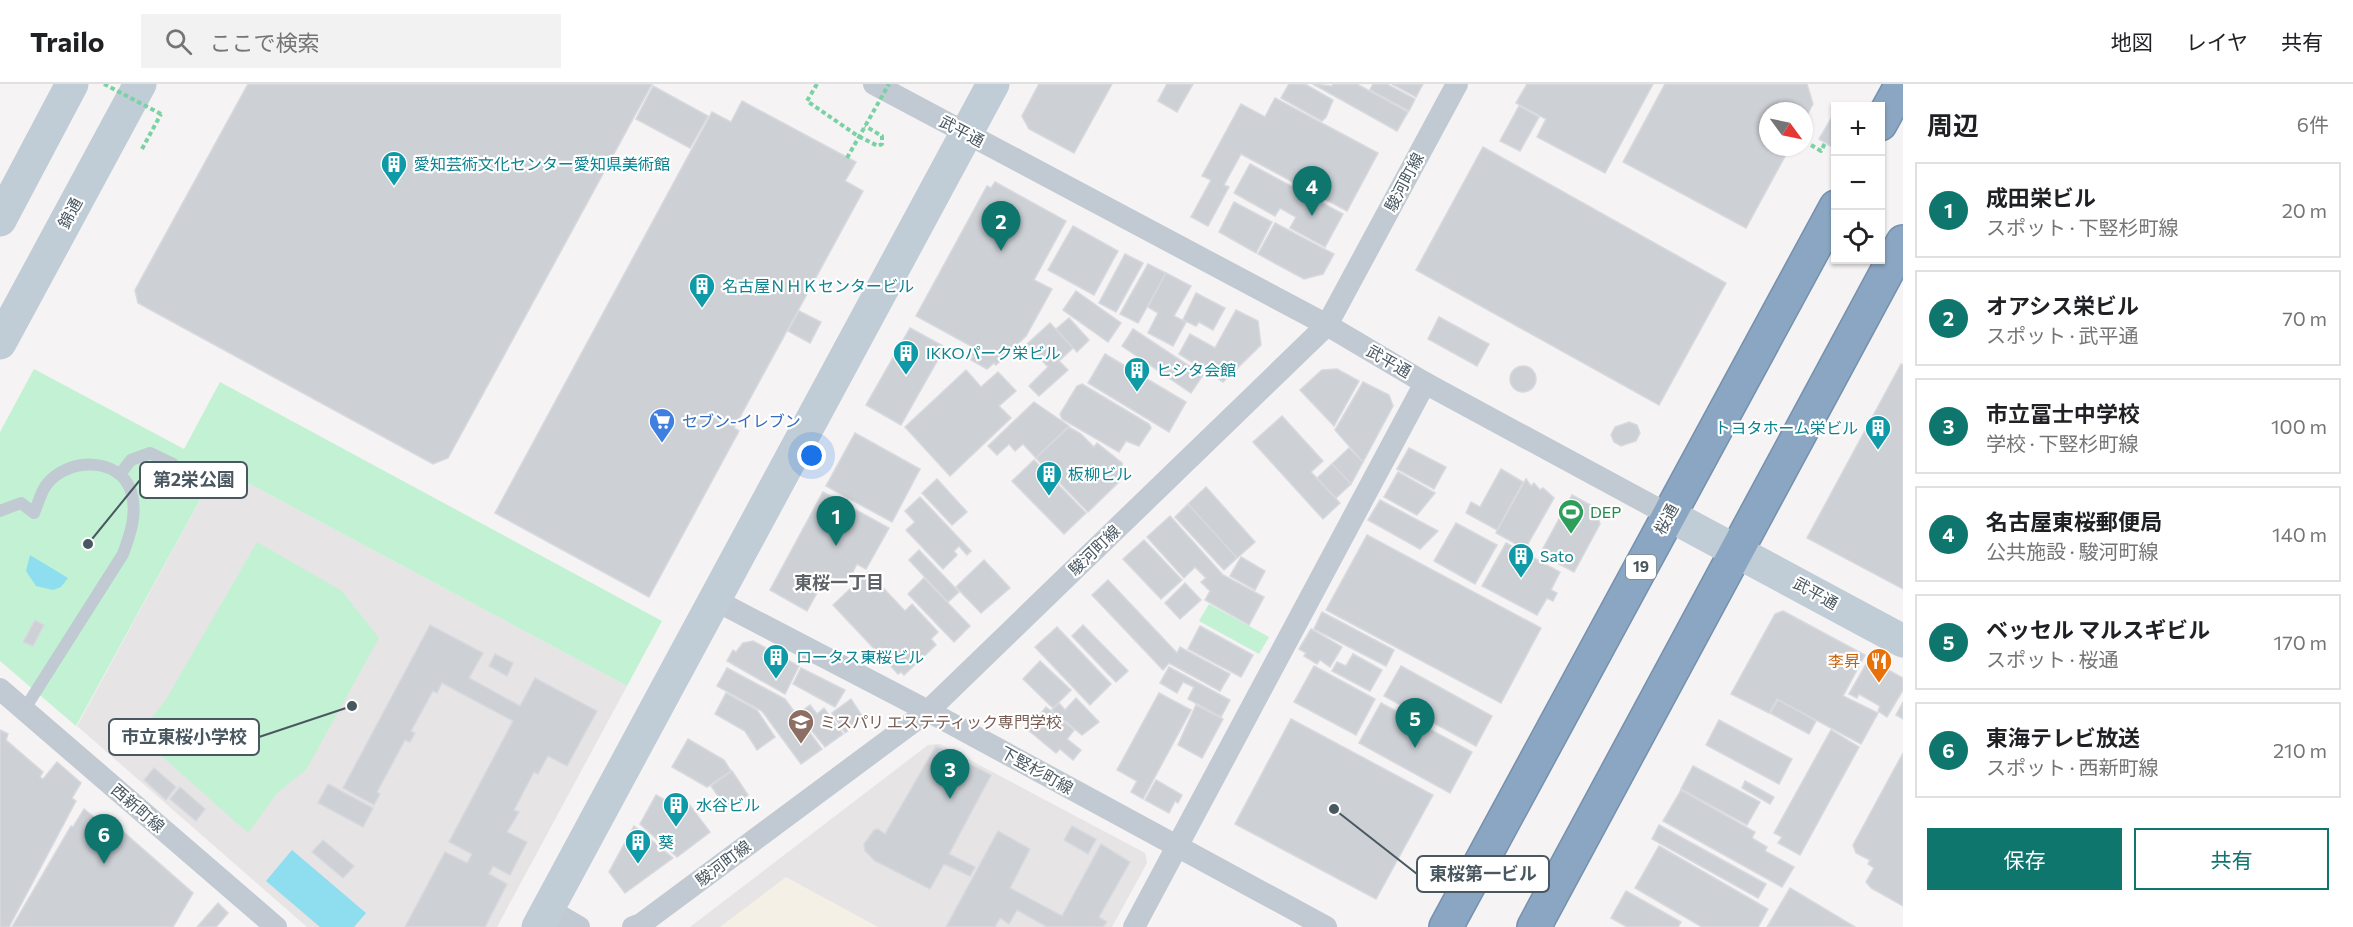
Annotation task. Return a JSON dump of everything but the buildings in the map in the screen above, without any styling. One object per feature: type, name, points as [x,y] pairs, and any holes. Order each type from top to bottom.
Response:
[{"type":"highway","points":[[1885,116],[1902,84]]},
{"type":"highway","name":"桜通","points":[[1446,927],[1834,210]]},
{"type":"highway","points":[[1534,927],[1903,242]]},
{"type":"street","points":[[0,220],[72,84]]},
{"type":"street","name":"錦通","points":[[0,343],[140,84]]},
{"type":"street","name":"武平通","points":[[874,84],[1327,325],[1425,382],[1903,641]]},
{"type":"street","points":[[579,927],[543,918],[993,84]]},
{"type":"street","name":"駿河町線","points":[[633,927],[641,924],[928,711],[1327,325],[1457,84]]},
{"type":"street","points":[[1134,927],[1425,382]]},
{"type":"street","name":"下竪杉町線","points":[[715,600],[928,711],[1326,927]]},
{"type":"street","name":"西新町線","points":[[0,689],[276,927]]},
{"type":"lane","points":[[120,474],[131,460],[150,453],[173,464]]},
{"type":"lane","points":[[0,511],[21,502],[34,513],[46,485],[59,471],[72,466],[107,467],[120,474],[131,491],[133,512],[131,532],[123,554],[24,710]]},
{"type":"path","points":[[104,84],[161,114],[142,148]]},
{"type":"path","points":[[818,84],[807,101],[858,136],[878,146],[882,144],[882,136],[865,126]]},
{"type":"path","points":[[847,158],[889,84]]},
{"type":"path","points":[[1813,146],[1821,151],[1825,143]]},
{"type":"shaded area","points":[[218,467],[627,686],[497,927],[307,927],[77,726]]},
{"type":"shaded area","points":[[940,744],[1145,853],[1147,863],[1112,927],[690,927],[928,745]]},
{"type":"green space","points":[[34,369],[184,449],[220,382],[662,621],[627,686],[218,467],[76,726],[0,661],[0,432]]},
{"type":"green space","points":[[257,542],[342,591],[379,638],[306,770],[278,792],[248,833],[138,735],[165,701]]},
{"type":"green space","points":[[1209,604],[1269,637],[1259,654],[1199,621]]},
{"type":"sand","points":[[786,877],[878,927],[720,927]]},
{"type":"water","points":[[30,555],[68,578],[61,587],[53,590],[36,586],[26,571]]},
{"type":"water","points":[[292,850],[366,913],[354,927],[320,927],[266,881]]},
{"type":"place","name":"愛知芸術文化センター愛知県美術館","points":[[394,187]]},
{"type":"place","name":"名古屋東桜郵便局","points":[[1312,216]]},
{"type":"place","name":"オアシス栄ビル","points":[[1001,251]]},
{"type":"place","name":"名古屋ＮＨＫセンタービル","points":[[702,309]]},
{"type":"place","name":"IKKOパーク栄ビル","points":[[906,376]]},
{"type":"place","name":"ヒシタ会館","points":[[1137,393]]},
{"type":"place","name":"セブン-イレブン","points":[[662,444]]},
{"type":"place","name":"トヨタホーム栄ビル","points":[[1878,451]]},
{"type":"place","name":"板柳ビル","points":[[1049,497]]},
{"type":"place","name":"DEP","points":[[1571,535]]},
{"type":"place","name":"第2栄公園","points":[[88,544]]},
{"type":"place","name":"成田栄ビル","points":[[836,546]]},
{"type":"place","name":"Sato","points":[[1521,579]]},
{"type":"place","name":"ロータス東桜ビル","points":[[776,680]]},
{"type":"place","name":"李昇","points":[[1879,684]]},
{"type":"place","name":"市立東桜小学校","points":[[352,706]]},
{"type":"place","name":"ミスパリ エステティック専門学校","points":[[801,745]]},
{"type":"place","name":"ベッセル マルスギビル","points":[[1415,748]]},
{"type":"place","name":"市立冨士中学校","points":[[950,799]]},
{"type":"place","name":"東桜第一ビル","points":[[1334,809]]},
{"type":"place","name":"水谷ビル","points":[[676,828]]},
{"type":"place","name":"東海テレビ放送","points":[[104,864]]},
{"type":"place","name":"葵","points":[[638,865]]},
{"type":"district","name":"東桜一丁目","points":[[839,583]]}]
